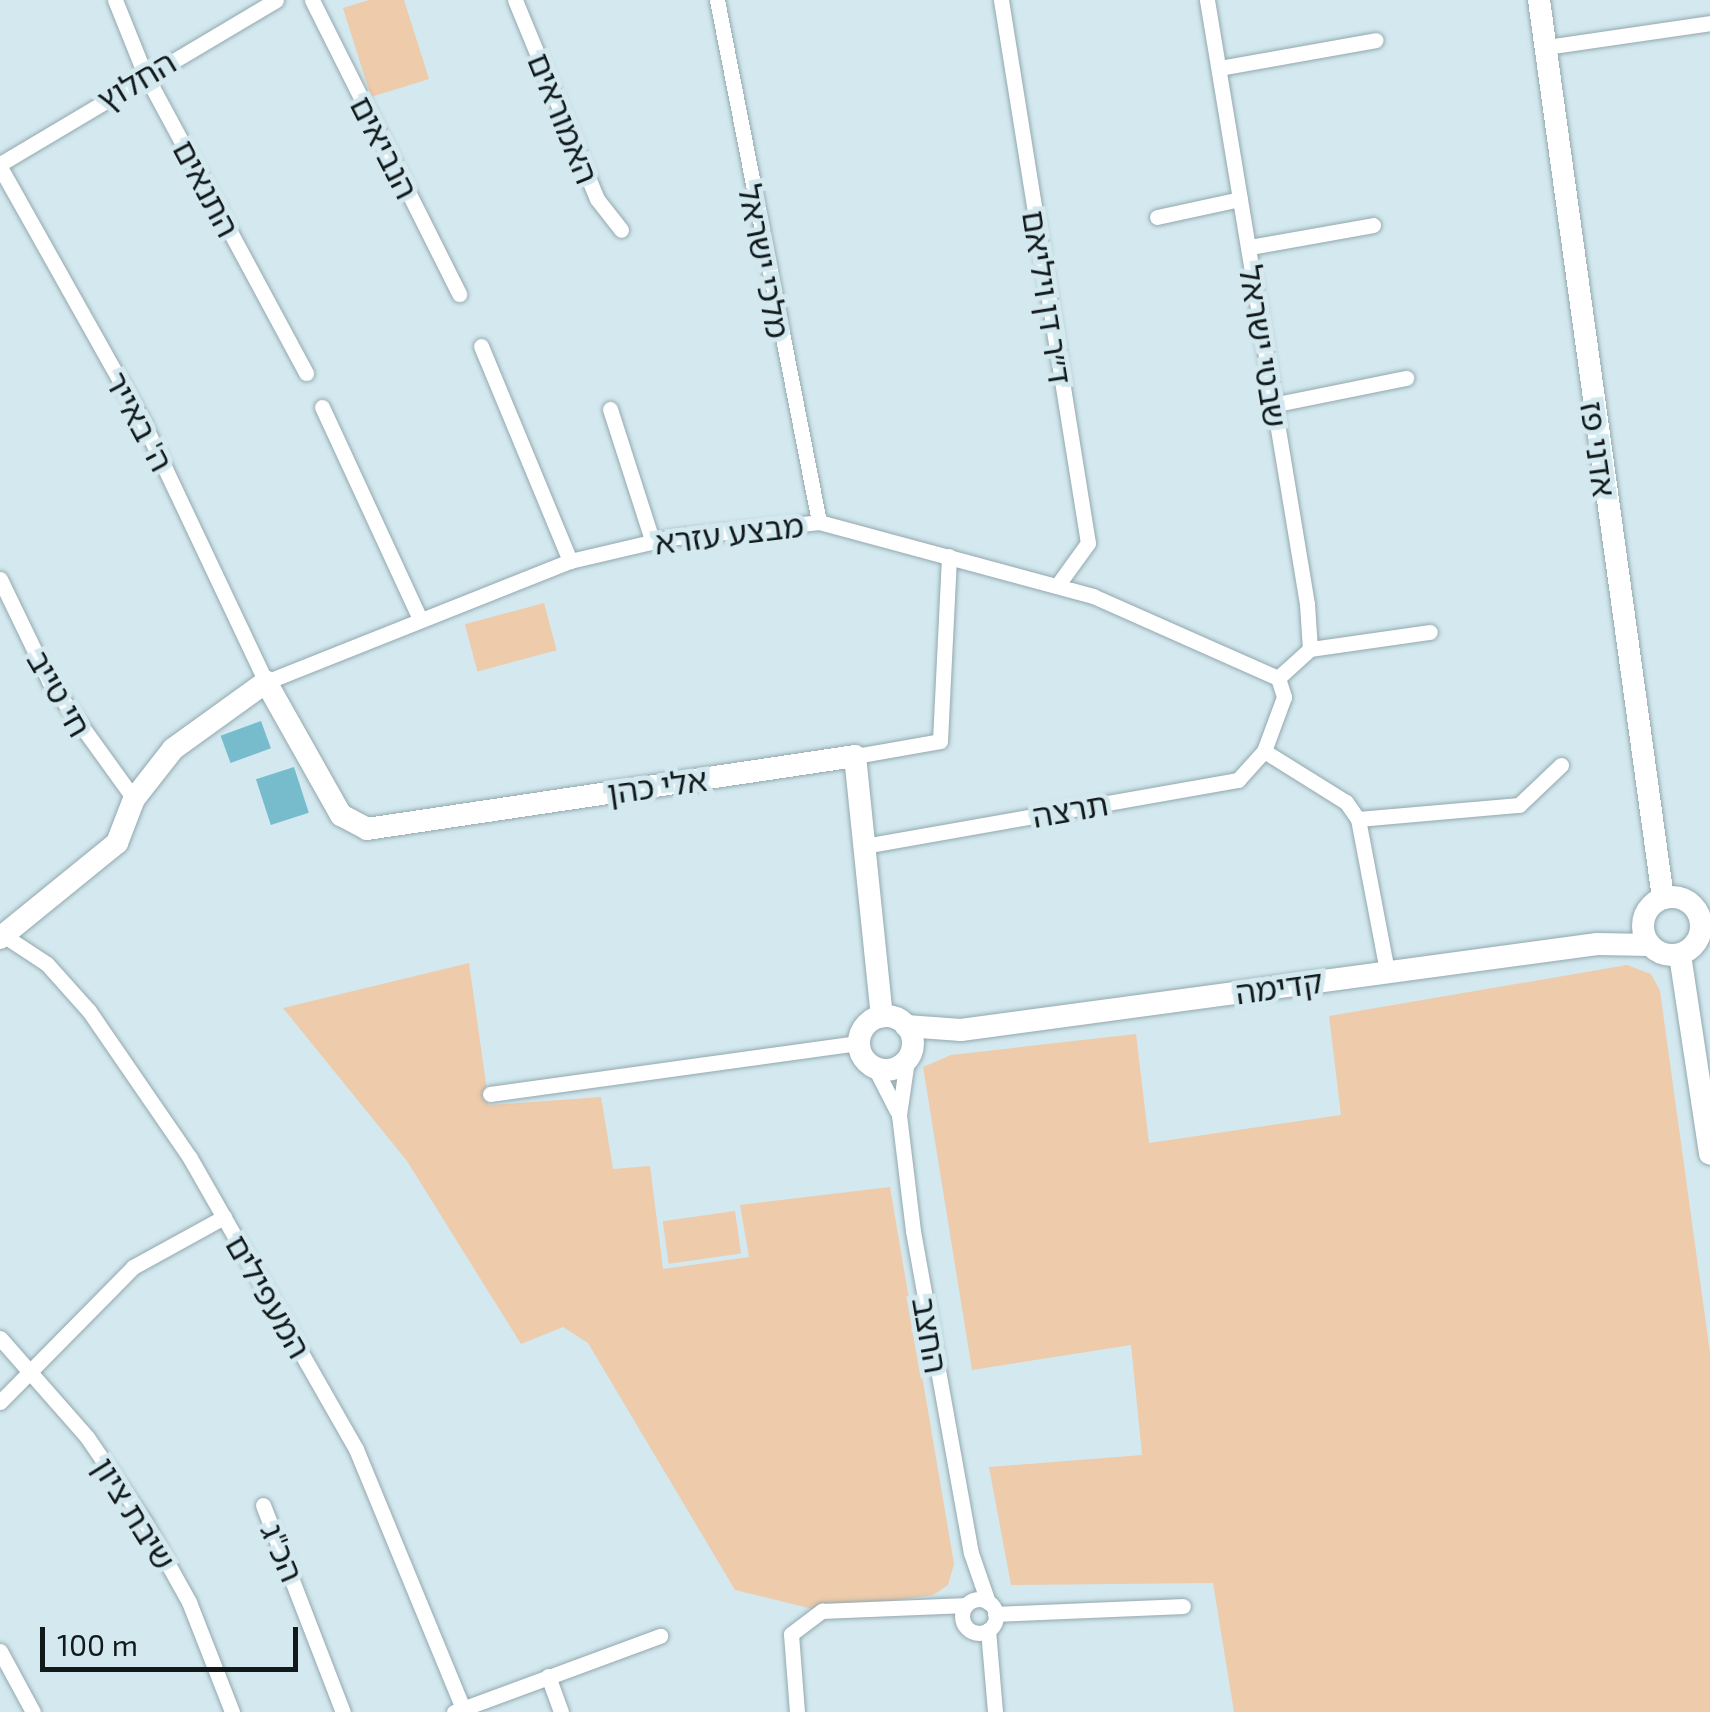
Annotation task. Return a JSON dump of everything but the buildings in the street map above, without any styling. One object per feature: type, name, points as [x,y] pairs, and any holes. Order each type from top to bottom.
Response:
[{"type":"street","name":"התנאים","points":[[115,0],[144,72],[306,373]]},
{"type":"street","name":"החלוץ","points":[[0,166],[144,72],[276,0]]},
{"type":"street","name":"הנביאים","points":[[312,0],[459,294]]},
{"type":"street","name":"האמוראים","points":[[515,0],[597,200],[622,230]]},
{"type":"street","name":"מלכי ישראל","points":[[717,0],[819,522]]},
{"type":"street","name":"ד״ר דן ויליאם","points":[[1001,0],[1088,543],[1057,586]]},
{"type":"street","name":"שבטי ישראל","points":[[1207,0],[1250,247],[1310,649]]},
{"type":"street","name":"אדני פז","points":[[1539,0],[1663,898]]},
{"type":"street","points":[[1546,48],[1710,22]]},
{"type":"street","points":[[1219,68],[1376,40]]},
{"type":"street","name":"ה' באייר","points":[[0,166],[144,424],[266,682]]},
{"type":"street","points":[[1157,217],[1240,199]]},
{"type":"street","points":[[1250,247],[1373,226]]},
{"type":"street","points":[[480,346],[570,561]]},
{"type":"street","points":[[1272,405],[1406,378]]},
{"type":"street","points":[[322,407],[420,619]]},
{"type":"street","points":[[610,408],[652,540]]},
{"type":"street","name":"מבצע עזרא","points":[[1,935],[116,844],[134,799],[173,749],[266,682],[570,561],[652,540],[819,522],[1057,586],[1278,678]]},
{"type":"street","name":"אלי כהן","points":[[266,682],[341,815],[367,828],[940,742],[949,556]]},
{"type":"street","name":"חי טייב","points":[[0,579],[48,681],[134,799]]},
{"type":"street","points":[[1387,971],[1358,819],[1346,802],[1264,751],[1284,697],[1278,678],[1310,649],[1430,632]]},
{"type":"street","name":"תרצה","points":[[864,846],[1238,780],[1264,751]]},
{"type":"street","points":[[855,756],[882,1016]]},
{"type":"street","points":[[1358,819],[1519,805],[1561,765]]},
{"type":"street","points":[[1680,954],[1650,945],[1643,922],[1663,898],[1681,898],[1705,920],[1680,954],[1710,1154]]},
{"type":"street","name":"קדימה","points":[[1598,944],[1643,922]]},
{"type":"street","name":"המעפילים","points":[[1,935],[47,964],[89,1011],[224,1217],[356,1449],[458,1711]]},
{"type":"street","name":"קדימה","points":[[906,1026],[961,1030],[1598,944],[1650,945]]},
{"type":"street","points":[[882,1016],[906,1026],[909,1056],[876,1068],[859,1044],[868,1023],[882,1016]]},
{"type":"street","name":"קדימה","points":[[909,1056],[961,1030]]},
{"type":"street","points":[[490,1094],[859,1044]]},
{"type":"street","name":"החצב","points":[[899,1114],[909,1056]]},
{"type":"street","name":"החצב","points":[[876,1068],[899,1114],[971,1554],[992,1608]]},
{"type":"street","points":[[0,1402],[132,1267],[224,1217]]},
{"type":"street","name":"שיבת ציון","points":[[0,1338],[32,1370],[144,1521],[189,1602],[232,1712]]},
{"type":"street","name":"הכ\"ג","points":[[264,1504],[343,1712]]},
{"type":"street","name":"החצב","points":[[966,1626],[971,1554]]},
{"type":"street","points":[[798,1712],[791,1634],[822,1611],[918,1609],[968,1603],[992,1608],[1183,1606]]},
{"type":"street","points":[[992,1608],[988,1669],[995,1712]]},
{"type":"street","points":[[918,1609],[988,1630]]},
{"type":"street","points":[[966,1626],[988,1669]]},
{"type":"street","points":[[458,1711],[660,1636]]},
{"type":"street","points":[[0,1651],[33,1712]]},
{"type":"street","points":[[548,1676],[560,1712]]},
{"type":"shaded area","points":[[369,0],[404,0],[429,79],[371,97],[343,8]]},
{"type":"shaded area","points":[[544,603],[557,650],[477,672],[465,624]]},
{"type":"shaded area","points":[[469,963],[489,1105],[601,1097],[613,1169],[650,1166],[663,1269],[749,1257],[740,1205],[890,1187],[954,1564],[948,1585],[933,1595],[821,1611],[735,1590],[588,1343],[563,1327],[521,1344],[407,1161],[283,1008]]},
{"type":"shaded area","points":[[1627,965],[1651,974],[1660,991],[1710,1353],[1710,1712],[1234,1712],[1213,1583],[1011,1585],[989,1467],[1142,1455],[1131,1345],[972,1370],[923,1067],[951,1055],[1136,1034],[1149,1143],[1341,1115],[1329,1016]]},
{"type":"shaded area","points":[[735,1211],[741,1254],[669,1264],[663,1221]]}]
